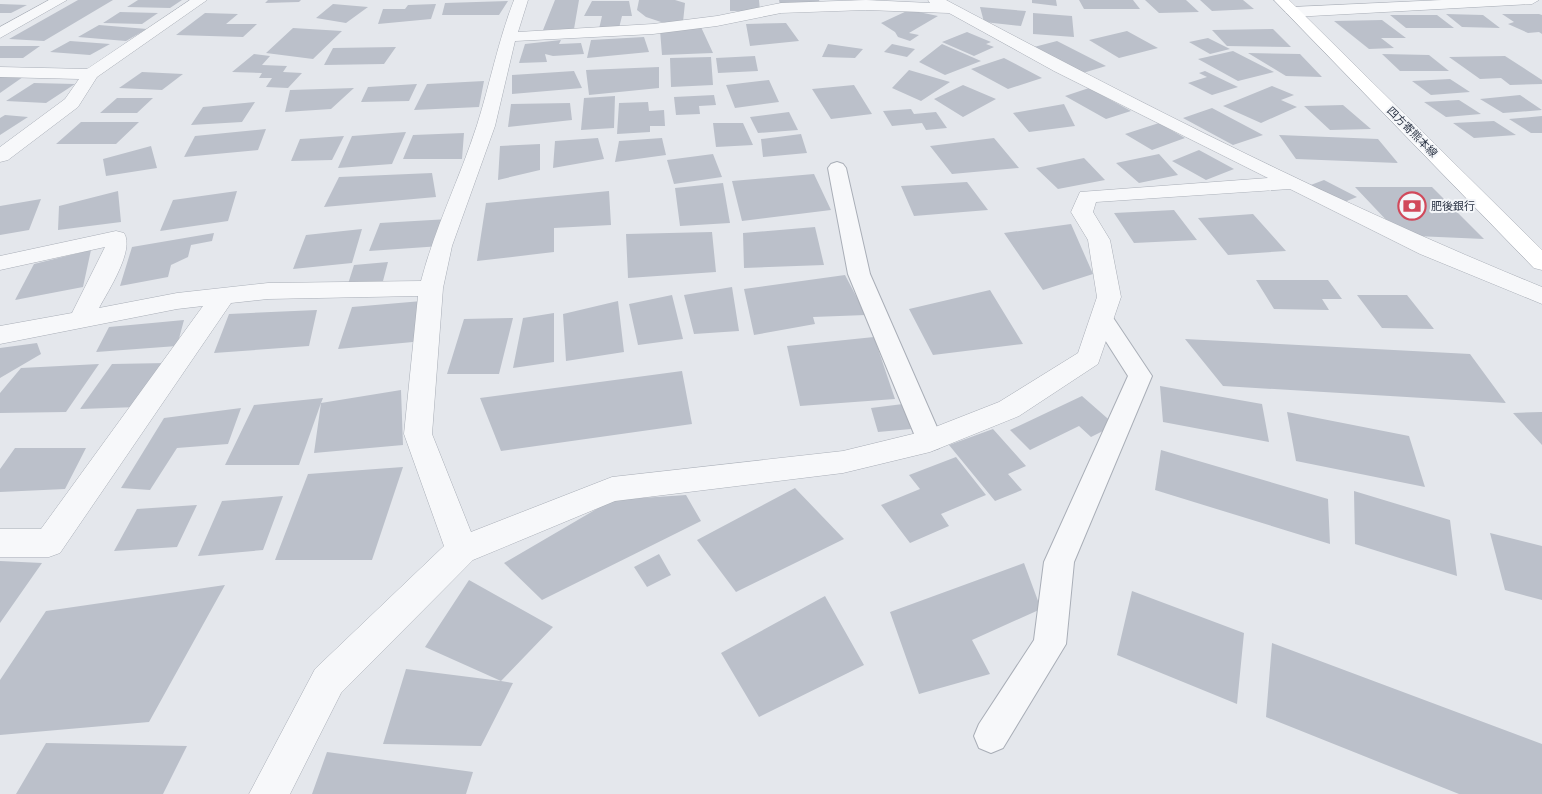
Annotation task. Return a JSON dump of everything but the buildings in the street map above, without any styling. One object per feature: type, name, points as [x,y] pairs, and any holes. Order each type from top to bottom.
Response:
[{"type":"main road","name":"四方寄熊本線","points":[[1287,6],[1542,263]]},
{"type":"street","points":[[0,33],[60,0]]},
{"type":"street","points":[[1,156],[72,103],[91,74],[200,0]]},
{"type":"street","points":[[462,550],[418,434],[431,288],[441,246],[486,126],[508,37],[520,0]]},
{"type":"street","points":[[935,0],[1060,67],[1428,249],[1542,296]]},
{"type":"street","points":[[1287,6],[1532,0]]},
{"type":"street","points":[[508,37],[653,29],[718,21],[781,8],[866,5],[953,8]]},
{"type":"street","points":[[0,72],[91,74]]},
{"type":"street","points":[[269,794],[328,681],[407,606],[462,550],[612,489],[843,462],[930,441],[1009,409],[1089,358],[1109,297],[1099,240],[1082,212],[1087,196],[1293,183]]},
{"type":"street","points":[[0,262],[116,238],[116,251],[81,320]]},
{"type":"street","points":[[0,335],[177,301],[268,291],[431,288]]},
{"type":"street","points":[[0,543],[49,543],[223,296]]},
{"type":"lane","points":[[837,168],[859,274],[930,441]]},
{"type":"lane","points":[[990,736],[1050,644],[1059,562],[1140,376],[1102,318]]},
{"type":"place","name":"肥後銀行","points":[[1412,206]]}]
